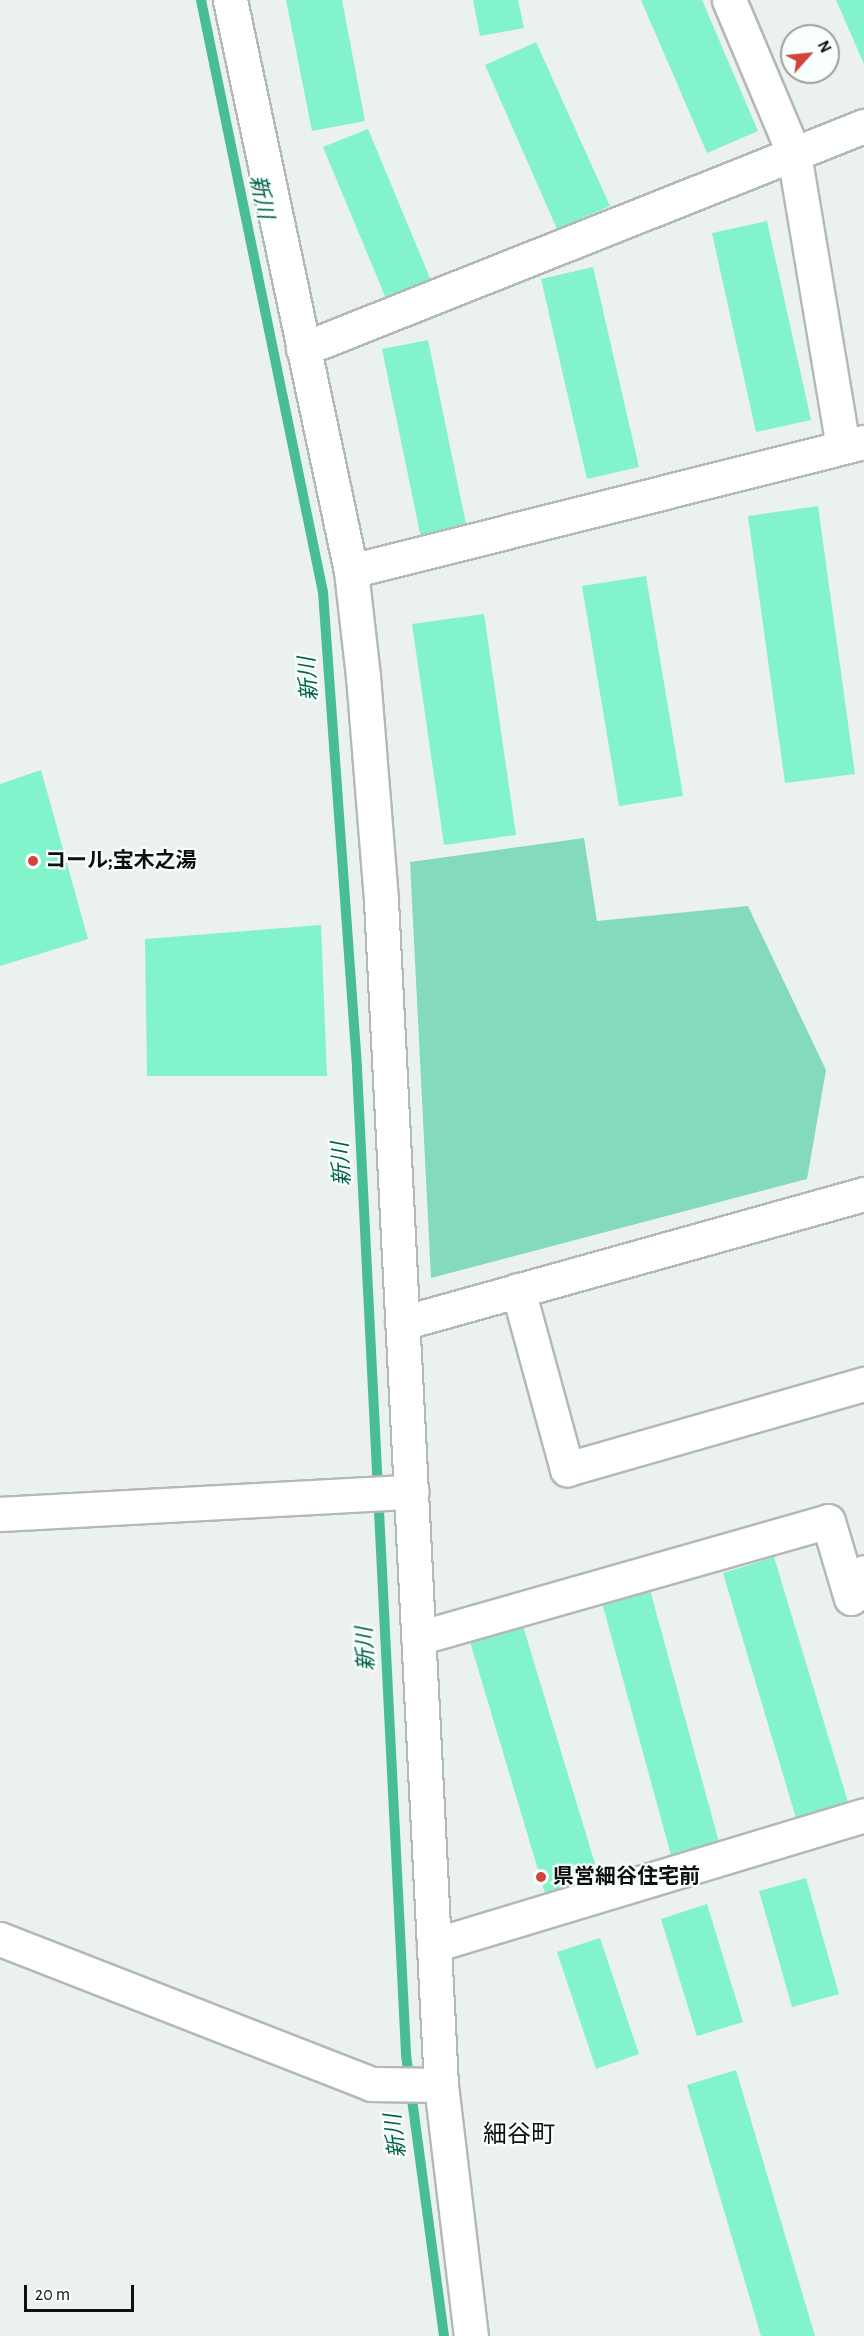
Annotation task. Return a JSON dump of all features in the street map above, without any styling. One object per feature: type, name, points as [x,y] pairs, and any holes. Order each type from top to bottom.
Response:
[{"type":"street","points":[[230,0],[351,571],[380,879],[441,2085],[471,2336]]},
{"type":"street","points":[[351,571],[853,445],[794,154],[729,0]]},
{"type":"street","points":[[303,349],[864,126]]},
{"type":"street","points":[[402,1323],[864,1194]]},
{"type":"street","points":[[518,1290],[567,1469],[864,1384]]},
{"type":"street","points":[[0,1514],[411,1492]]},
{"type":"street","points":[[418,1638],[828,1521],[851,1598],[864,1572]]},
{"type":"street","points":[[434,1945],[864,1815]]},
{"type":"street","points":[[0,1939],[371,2084],[441,2085]]},
{"type":"green space","points":[[584,838],[597,921],[748,906],[826,1070],[807,1179],[431,1278],[410,862]]},
{"type":"building","points":[[286,0],[342,0],[365,121],[312,131]]},
{"type":"building","points":[[473,0],[518,0],[524,28],[480,36]]},
{"type":"building","points":[[641,0],[702,0],[758,131],[707,153]]},
{"type":"building","points":[[836,0],[864,0],[864,64]]},
{"type":"building","points":[[536,42],[610,206],[557,229],[485,65]]},
{"type":"building","points":[[368,129],[432,283],[387,301],[323,147]]},
{"type":"building","points":[[767,221],[811,420],[756,432],[712,233]]},
{"type":"building","points":[[593,267],[639,467],[587,479],[541,279]]},
{"type":"building","points":[[428,340],[467,529],[421,538],[382,349]]},
{"type":"building","points":[[818,506],[855,774],[785,783],[748,516]]},
{"type":"building","points":[[646,576],[683,796],[619,806],[582,586]]},
{"type":"building","points":[[484,614],[516,835],[444,845],[412,624]]},
{"type":"building","name":"コール;宝木之湯","points":[[41,770],[88,939],[0,966],[0,784]]},
{"type":"building","points":[[321,925],[327,1076],[147,1076],[145,939]]},
{"type":"building","points":[[774,1557],[848,1802],[796,1818],[723,1573]]},
{"type":"building","points":[[649,1586],[720,1846],[672,1859],[601,1599]]},
{"type":"building","points":[[523,1626],[599,1877],[545,1893],[470,1642]]},
{"type":"building","points":[[806,1878],[839,1994],[792,2007],[759,1891]]},
{"type":"building","points":[[707,1904],[743,2022],[697,2036],[661,1919]]},
{"type":"building","points":[[600,1938],[639,2054],[596,2069],[557,1952]]},
{"type":"building","points":[[736,2070],[815,2336],[761,2336],[687,2085]]},
{"type":"waterway","name":"新川","points":[[201,0],[323,592],[357,1069],[406,2055],[444,2336]]},
{"type":"place","name":"コール;宝木之湯","points":[[33,861]]},
{"type":"place","name":"県営細谷住宅前","points":[[541,1877]]},
{"type":"district","name":"細谷町","points":[[519,2136]]}]
